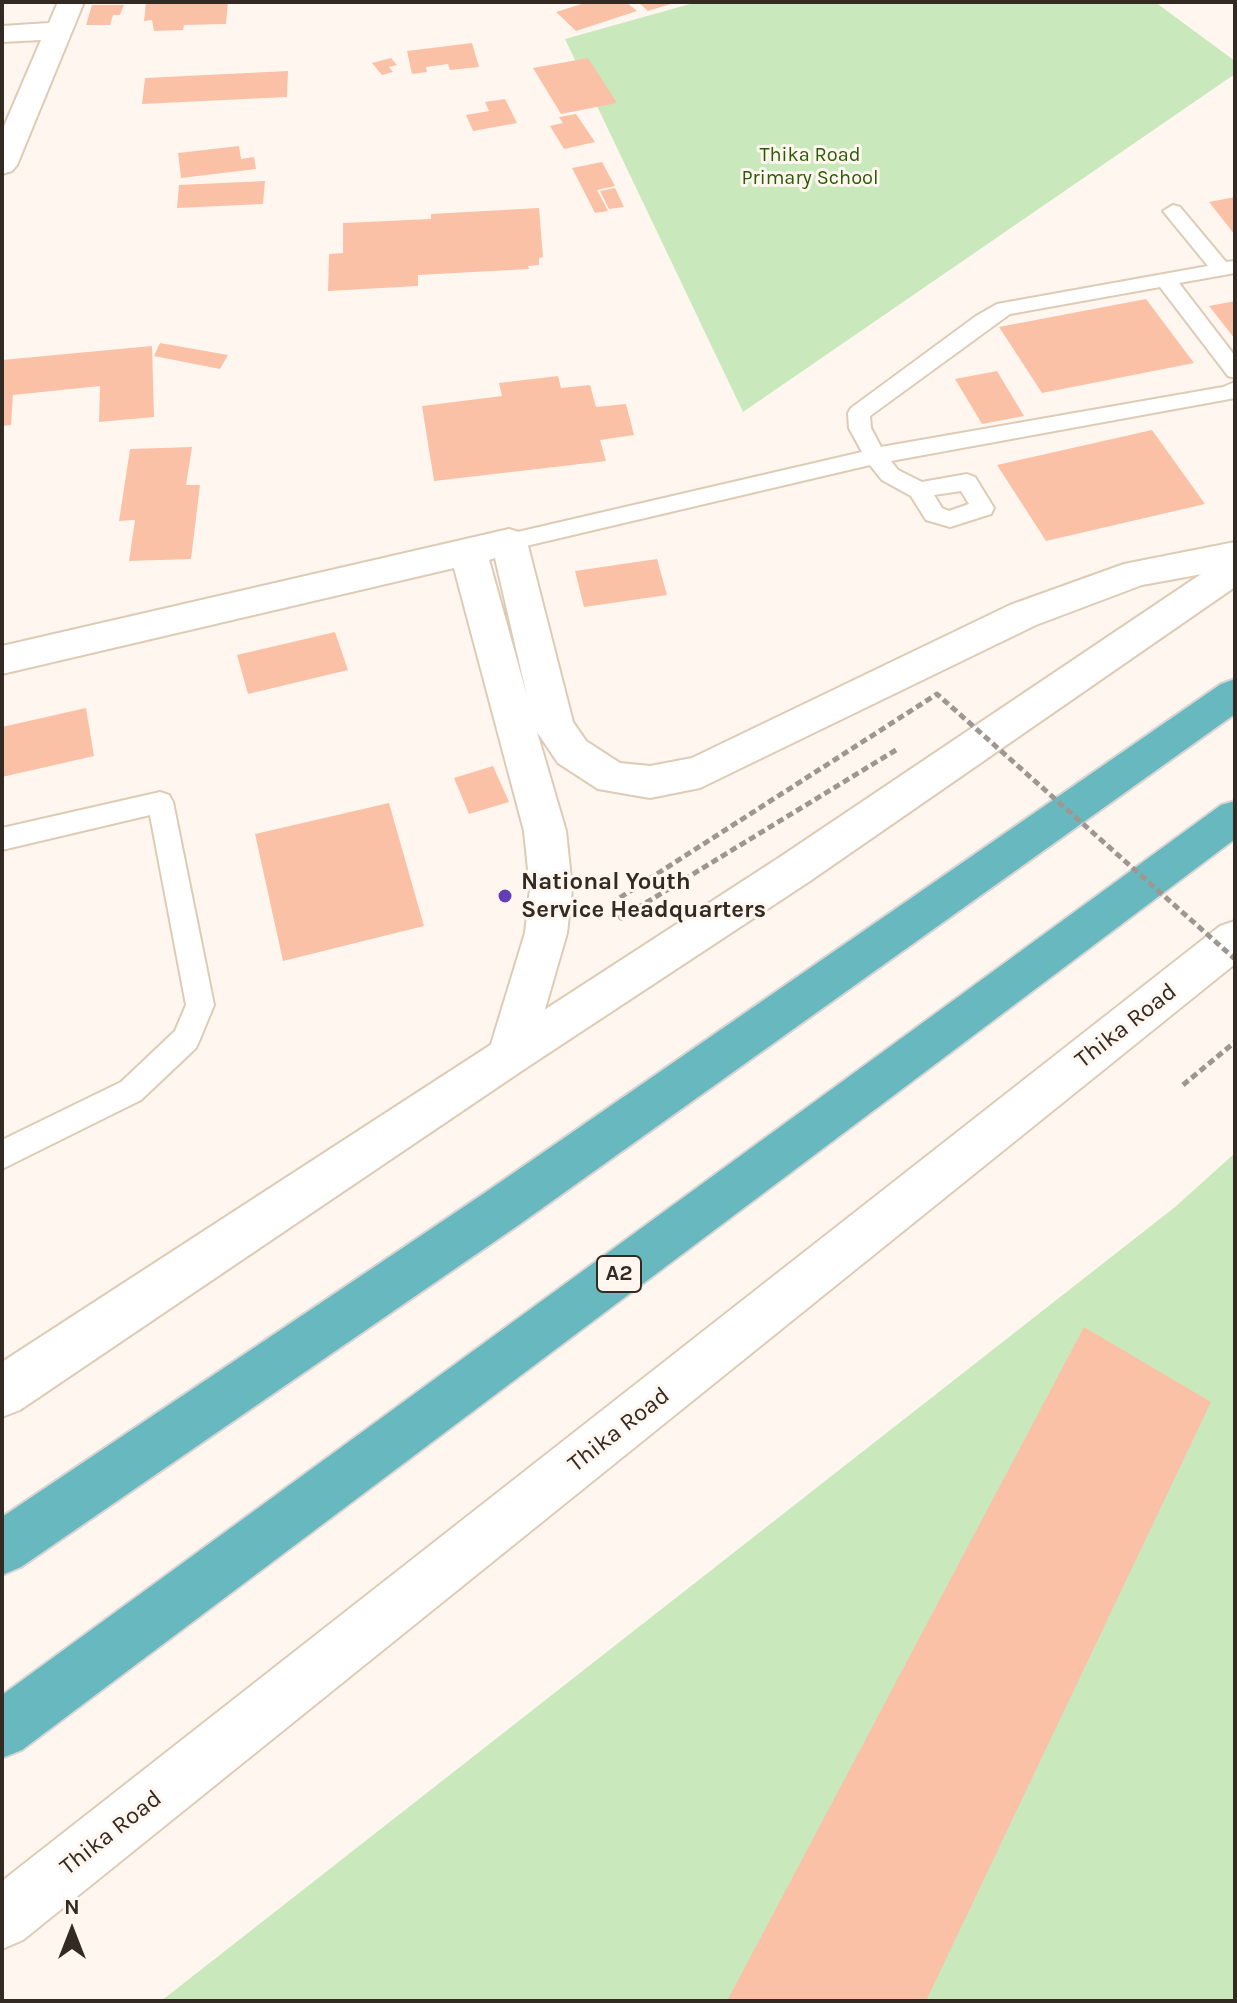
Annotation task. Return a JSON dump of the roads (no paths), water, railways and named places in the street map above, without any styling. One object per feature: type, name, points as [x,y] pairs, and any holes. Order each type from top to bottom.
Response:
[{"type":"highway","points":[[2,1548],[503,1208],[1235,694]]},
{"type":"highway","name":"A2","points":[[2,1730],[1235,817]]},
{"type":"street","points":[[2,165],[71,2]]},
{"type":"street","points":[[2,34],[60,30]]},
{"type":"street","points":[[2,660],[509,542],[554,726],[572,752],[612,778],[650,782],[700,772],[1023,615],[1137,573],[1235,555]]},
{"type":"street","points":[[468,551],[545,831],[551,889],[546,933],[510,1054]]},
{"type":"street","points":[[2,1392],[510,1054],[795,869],[1235,569]]},
{"type":"street","name":"Thika Road","points":[[2,1919],[1235,939]]},
{"type":"lane","points":[[1173,211],[1228,268]]},
{"type":"lane","points":[[919,490],[890,475],[875,456],[860,428],[859,413],[983,321],[1004,309],[1228,268]]},
{"type":"lane","points":[[1164,278],[1235,371]]},
{"type":"lane","points":[[509,542],[875,456],[1229,393],[1235,389]]},
{"type":"lane","points":[[2,839],[160,802],[200,1005],[186,1039],[131,1091],[2,1155]]},
{"type":"place","name":"National Youth Service Headquarters","points":[[505,896]]},
{"type":"park label","name":"Thika Road Primary School","points":[[810,166]]}]
